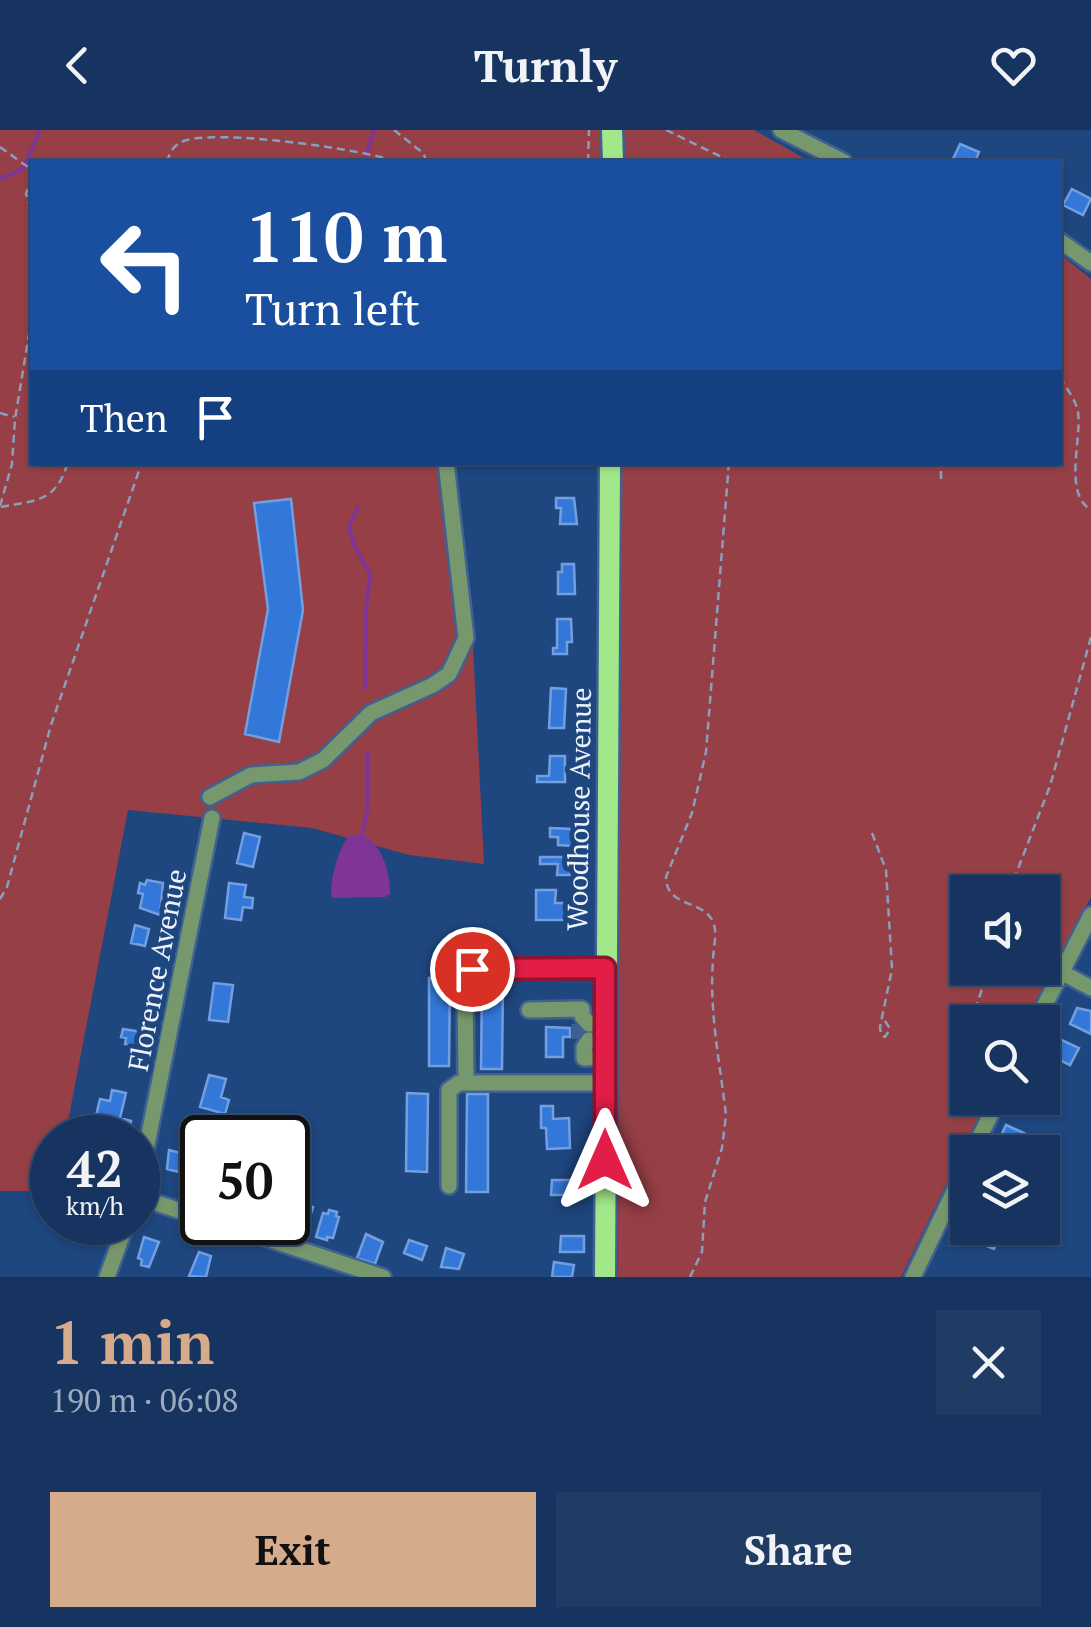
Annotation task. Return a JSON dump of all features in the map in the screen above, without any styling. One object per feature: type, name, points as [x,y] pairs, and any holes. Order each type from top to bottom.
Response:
[{"type":"main road","points":[[612,130],[613,160]]},
{"type":"main road","name":"Woodhouse Avenue","points":[[605,1277],[610,465]]},
{"type":"street","points":[[781,130],[840,160]]},
{"type":"street","points":[[1062,243],[1091,263]]},
{"type":"street","points":[[210,797],[251,776],[299,772],[323,760],[371,714],[450,674],[466,638],[446,465]]},
{"type":"street","name":"Florence Avenue","points":[[153,1115],[212,818]]},
{"type":"street","points":[[1091,915],[1060,972],[1091,988]]},
{"type":"street","points":[[466,1083],[465,985],[472,969],[605,968]]},
{"type":"street","points":[[605,1008],[583,1028],[584,1058],[605,1057]]},
{"type":"street","points":[[529,1010],[583,1028]]},
{"type":"street","points":[[449,1186],[449,1090],[458,1083],[605,1083]]},
{"type":"street","points":[[914,1277],[950,1200]]},
{"type":"street","points":[[107,1277],[118,1245]]},
{"type":"street","points":[[286,1245],[383,1277]]},
{"type":"path","points":[[394,130],[426,160]]},
{"type":"path","points":[[588,160],[589,130]]},
{"type":"path","points":[[666,130],[728,160]]},
{"type":"path","points":[[168,160],[176,144],[221,138],[392,160]]},
{"type":"path","points":[[0,147],[30,168]]},
{"type":"path","points":[[30,183],[26,194],[30,207]]},
{"type":"path","points":[[30,329],[12,464],[0,507],[52,494],[61,486],[67,465]]},
{"type":"path","points":[[1062,381],[1078,412],[1078,489],[1081,502],[1091,510]]},
{"type":"path","points":[[0,413],[16,417]]},
{"type":"path","points":[[0,900],[8,887],[50,725],[141,465]]},
{"type":"path","points":[[690,1277],[702,1252],[705,1202],[725,1133],[712,992],[715,933],[708,914],[675,898],[666,884],[692,814],[706,752],[729,465]]},
{"type":"path","points":[[942,465],[942,479]]},
{"type":"path","points":[[1016,875],[1050,786],[1091,637]]},
{"type":"path","points":[[872,832],[887,879],[892,976],[882,1016]]},
{"type":"shaded area","points":[[0,130],[754,130],[807,160],[30,160],[30,465],[454,465],[473,646],[484,864],[409,855],[312,828],[128,810],[69,1115],[30,1115],[30,1191],[0,1191]]},
{"type":"shaded area","points":[[1062,256],[1091,279],[1091,897],[1060,957],[1060,875],[950,875],[950,985],[1045,985],[1035,1005],[950,1005],[950,1115],[980,1115],[970,1135],[950,1135],[950,1176],[901,1277],[618,1277],[620,465],[1062,465]]},
{"type":"shaded area","points":[[362,834],[384,859],[390,894],[332,898],[333,875],[342,848],[349,836]]},
{"type":"building","points":[[960,144],[979,152],[976,160],[953,159]]},
{"type":"building","points":[[1072,189],[1091,199],[1083,215],[1063,205]]},
{"type":"building","points":[[556,498],[574,498],[577,524],[560,524],[561,508],[556,508]]},
{"type":"building","points":[[291,499],[303,610],[279,742],[245,734],[268,609],[254,503]]},
{"type":"building","points":[[562,564],[574,564],[575,594],[558,594]]},
{"type":"building","points":[[557,619],[571,619],[572,642],[567,642],[567,654],[553,654],[553,648],[557,648]]},
{"type":"building","points":[[551,688],[566,689],[564,728],[549,728]]},
{"type":"building","points":[[550,756],[565,756],[565,782],[537,782],[537,776],[549,776]]},
{"type":"building","points":[[550,828],[574,829],[573,846],[558,845],[558,837],[550,837]]},
{"type":"building","points":[[244,833],[260,837],[253,867],[237,863]]},
{"type":"building","points":[[540,857],[572,857],[571,875],[557,875],[558,864],[540,864]]},
{"type":"building","points":[[147,880],[163,883],[160,915],[140,908],[140,883],[145,885]]},
{"type":"building","points":[[229,883],[246,885],[244,897],[253,898],[252,908],[243,907],[241,920],[225,918]]},
{"type":"building","points":[[536,890],[556,890],[555,903],[571,903],[571,920],[536,920]]},
{"type":"building","points":[[135,925],[149,929],[145,946],[131,943]]},
{"type":"building","points":[[429,978],[450,978],[449,1066],[429,1066]]},
{"type":"building","points":[[482,981],[503,981],[502,1069],[481,1069]]},
{"type":"building","points":[[214,983],[233,985],[228,1022],[209,1020]]},
{"type":"building","points":[[1077,1008],[1091,1011],[1091,1034],[1070,1024]]},
{"type":"building","points":[[546,1027],[570,1028],[570,1037],[563,1037],[563,1057],[546,1057]]},
{"type":"building","points":[[123,1029],[143,1032],[140,1047],[125,1044],[126,1038],[121,1037]]},
{"type":"building","points":[[1060,1039],[1079,1048],[1070,1065],[1060,1060]]},
{"type":"building","points":[[209,1075],[226,1079],[221,1097],[229,1100],[225,1114],[200,1107]]},
{"type":"building","points":[[112,1090],[126,1093],[121,1115],[96,1115],[100,1099],[110,1101]]},
{"type":"building","points":[[407,1093],[428,1094],[427,1172],[406,1171]]},
{"type":"building","points":[[467,1094],[488,1094],[488,1192],[466,1192]]},
{"type":"building","points":[[541,1106],[553,1106],[553,1119],[569,1118],[570,1148],[547,1149],[546,1128],[541,1128]]},
{"type":"building","points":[[1006,1125],[1028,1135],[1001,1135]]},
{"type":"building","points":[[169,1150],[180,1153],[179,1172],[167,1169]]},
{"type":"building","points":[[552,1180],[582,1180],[582,1195],[551,1195]]},
{"type":"building","points":[[329,1210],[339,1217],[333,1238],[327,1240],[316,1237],[323,1213],[328,1214]]},
{"type":"building","points":[[366,1234],[383,1242],[375,1264],[357,1258]]},
{"type":"building","points":[[561,1236],[584,1236],[584,1252],[560,1252]]},
{"type":"building","points":[[409,1240],[427,1246],[422,1260],[404,1253]]},
{"type":"building","points":[[142,1245],[158,1245],[149,1267],[141,1265],[138,1258]]},
{"type":"building","points":[[446,1248],[464,1254],[459,1269],[441,1267]]},
{"type":"building","points":[[199,1252],[211,1256],[206,1277],[189,1276]]},
{"type":"building","points":[[554,1262],[574,1265],[572,1277],[552,1277]]},
{"type":"waterway","points":[[0,179],[23,169],[40,130]]},
{"type":"waterway","points":[[365,160],[374,130]]},
{"type":"waterway","points":[[358,507],[349,526],[354,545],[370,574],[365,688]]},
{"type":"waterway","points":[[362,834],[368,807],[367,753]]},
{"type":"tunnel","points":[[579,1024],[579,1040]]},
{"type":"route","points":[[472,969],[605,968],[605,1160]]}]
